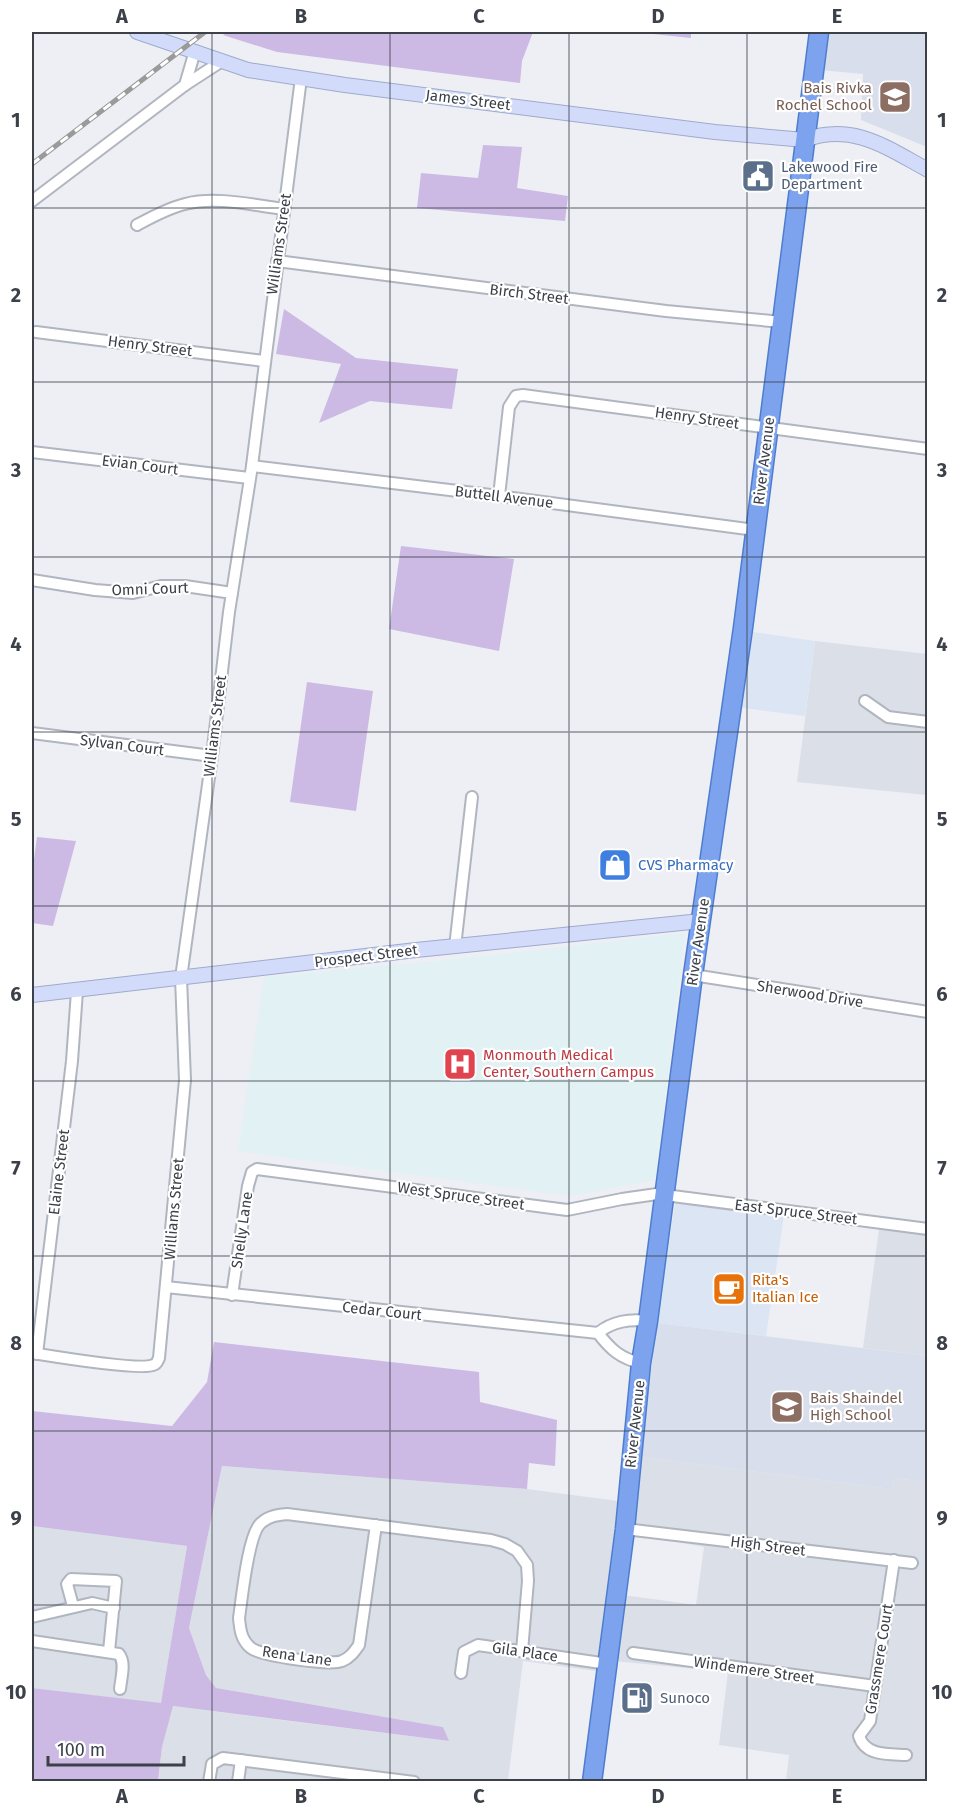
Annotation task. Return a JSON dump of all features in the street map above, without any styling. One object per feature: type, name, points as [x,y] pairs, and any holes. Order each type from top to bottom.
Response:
[{"type":"highway","name":"River Avenue","points":[[592,1782],[625,1529],[641,1363],[693,975],[743,628],[819,32]]},
{"type":"street","name":"James Street","points":[[137,32],[248,70],[302,78],[715,132],[805,140],[842,133],[857,135],[927,170]]},
{"type":"street","points":[[185,85],[195,51]]},
{"type":"street","points":[[32,201],[185,85],[222,61]]},
{"type":"street","name":"Williams Street","points":[[34,1353],[145,1366],[158,1362],[185,1080],[181,978],[232,593],[252,466],[302,78]]},
{"type":"street","points":[[137,225],[170,209],[203,201],[284,209]]},
{"type":"street","name":"Birch Street","points":[[277,261],[608,304],[782,322]]},
{"type":"street","name":"Henry Street","points":[[36,332],[264,361]]},
{"type":"street","name":"Henry Street","points":[[499,496],[509,407],[516,396],[523,394],[927,449]]},
{"type":"street","name":"Evian Court","points":[[32,452],[249,478]]},
{"type":"street","name":"Buttell Avenue","points":[[252,466],[755,530]]},
{"type":"street","name":"Omni Court","points":[[32,580],[124,593],[161,586],[185,586],[232,593]]},
{"type":"street","points":[[865,701],[888,717],[927,722]]},
{"type":"street","name":"Sylvan Court","points":[[32,733],[212,756]]},
{"type":"street","points":[[455,947],[472,797]]},
{"type":"street","name":"Prospect Street","points":[[32,995],[416,950],[701,921]]},
{"type":"street","name":"Sherwood Drive","points":[[693,975],[927,1012]]},
{"type":"street","name":"Elaine Street","points":[[34,1353],[72,1060],[77,991]]},
{"type":"street","name":"West Spruce Street","points":[[257,1169],[567,1210],[649,1194],[664,1195]]},
{"type":"street","name":"Shelly Lane","points":[[232,1295],[248,1186],[252,1172],[257,1169]]},
{"type":"street","name":"East Spruce Street","points":[[664,1195],[927,1229]]},
{"type":"street","name":"Cedar Court","points":[[166,1287],[598,1333]]},
{"type":"street","points":[[641,1363],[621,1357],[598,1333],[627,1320],[648,1321]]},
{"type":"street","name":"Rena Lane","points":[[376,1526],[359,1645],[351,1655],[341,1662],[323,1662],[260,1653],[251,1648],[244,1640],[239,1618],[252,1537],[259,1524],[271,1516],[287,1514],[491,1540],[505,1544],[517,1551],[527,1565],[528,1581],[522,1651]]},
{"type":"street","name":"High Street","points":[[625,1529],[912,1563]]},
{"type":"street","name":"Grassmere Court","points":[[894,1560],[870,1721],[859,1736],[861,1744],[867,1750],[906,1755]]},
{"type":"street","points":[[73,1606],[67,1584],[71,1579],[116,1581],[109,1651]]},
{"type":"street","points":[[32,1617],[92,1603],[114,1608]]},
{"type":"street","points":[[32,1641],[119,1654],[122,1657],[120,1689]]},
{"type":"street","name":"Gila Place","points":[[461,1673],[464,1652],[478,1645],[608,1664]]},
{"type":"street","name":"Windemere Street","points":[[633,1653],[875,1686]]},
{"type":"street","points":[[209,1782],[212,1764],[223,1758],[414,1782]]},
{"type":"street","points":[[238,1782],[241,1760]]},
{"type":"shaded area","points":[[228,32],[533,32],[522,61],[520,83],[277,52],[223,35]]},
{"type":"shaded area","points":[[634,32],[691,32],[691,38]]},
{"type":"shaded area","name":"Bais Rivka Rochel School","points":[[825,32],[927,32],[927,147],[861,120],[863,74],[820,70]]},
{"type":"shaded area","points":[[483,145],[522,147],[517,188],[568,196],[565,221],[417,208],[421,173],[478,178]]},
{"type":"shaded area","points":[[284,309],[356,358],[458,369],[452,409],[370,401],[319,423],[341,364],[276,354]]},
{"type":"shaded area","points":[[401,546],[514,559],[499,651],[389,629]]},
{"type":"shaded area","points":[[746,631],[815,641],[805,716],[736,707]]},
{"type":"shaded area","points":[[815,641],[927,654],[927,795],[797,782]]},
{"type":"shaded area","points":[[307,682],[373,691],[356,811],[290,802]]},
{"type":"shaded area","points":[[37,837],[76,841],[53,926],[32,923],[32,874]]},
{"type":"shaded area","name":"Monmouth Medical Center, Southern Campus","points":[[685,933],[655,1180],[570,1196],[238,1151],[264,977],[466,958]]},
{"type":"shaded area","points":[[675,1203],[784,1215],[766,1336],[657,1323]]},
{"type":"shaded area","points":[[879,1229],[927,1235],[927,1356],[863,1348]]},
{"type":"shaded area","name":"Bais Shaindel High School","points":[[657,1323],[927,1356],[927,1482],[893,1478],[892,1489],[640,1457]]},
{"type":"shaded area","points":[[214,1342],[479,1372],[480,1402],[557,1420],[555,1466],[529,1463],[527,1489],[222,1466],[189,1628],[206,1675],[216,1688],[443,1727],[449,1741],[173,1706],[162,1747],[158,1781],[32,1781],[32,1688],[161,1703],[187,1546],[32,1526],[32,1411],[172,1426],[207,1382]]},
{"type":"shaded area","points":[[640,1457],[892,1489],[893,1478],[927,1482],[927,1781],[786,1781],[789,1755],[719,1745],[728,1672],[613,1661],[623,1595],[696,1605],[704,1547],[634,1534]]},
{"type":"shaded area","points":[[222,1466],[527,1489],[618,1501],[596,1671],[523,1661],[508,1781],[158,1782],[162,1747],[172,1706],[448,1741],[443,1727],[216,1688],[206,1675],[189,1628]]},
{"type":"shaded area","points":[[32,1526],[187,1546],[161,1704],[32,1688]]},
{"type":"railway","points":[[32,164],[205,32]]},
{"type":"place","name":"Bais Rivka Rochel School","points":[[895,97]]},
{"type":"place","name":"Lakewood Fire Department","points":[[758,176]]},
{"type":"place","name":"CVS Pharmacy","points":[[615,865]]},
{"type":"place","name":"Monmouth Medical Center, Southern Campus","points":[[460,1064]]},
{"type":"place","name":"Rita's Italian Ice","points":[[729,1289]]},
{"type":"place","name":"Bais Shaindel High School","points":[[787,1407]]},
{"type":"place","name":"Sunoco","points":[[637,1698]]}]
